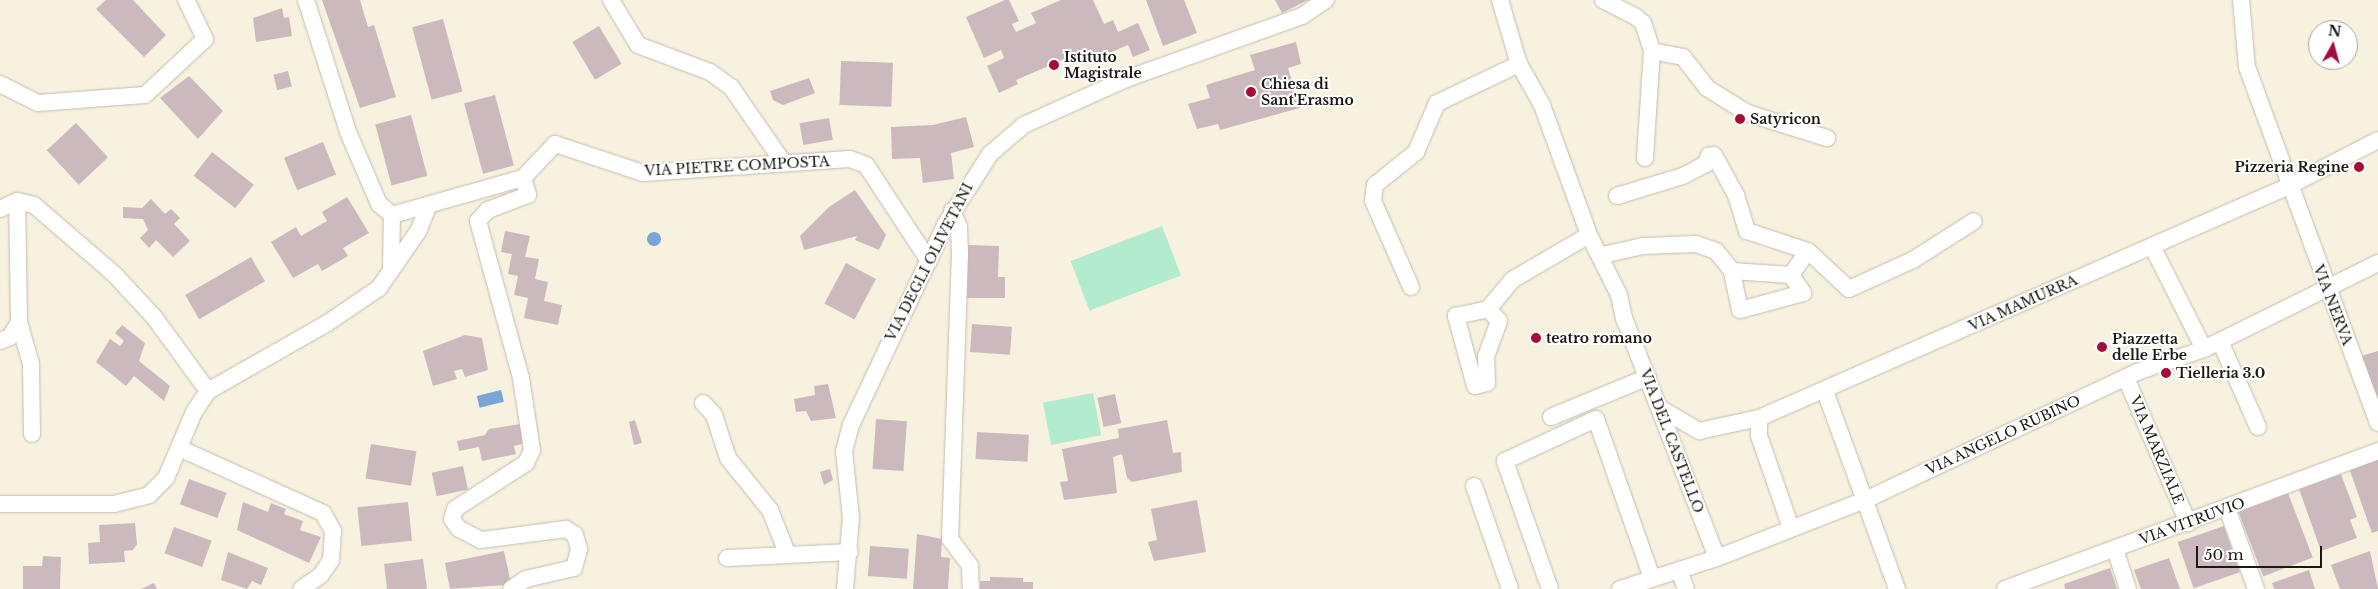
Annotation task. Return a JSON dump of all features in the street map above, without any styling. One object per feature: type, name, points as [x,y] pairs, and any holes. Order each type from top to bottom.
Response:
[{"type":"street","points":[[0,84],[38,103],[145,94],[205,39],[186,0]]},
{"type":"street","points":[[306,0],[348,132],[379,204],[392,215],[392,270]]},
{"type":"street","points":[[611,0],[638,45],[710,72],[731,86],[783,162]]},
{"type":"street","name":"VIA DEGLI OLIVETANI","points":[[845,589],[850,552],[844,451],[851,425],[952,211],[990,154],[1024,125],[1126,79],[1302,16],[1326,0]]},
{"type":"street","name":"VIA DEL CASTELLO","points":[[1500,0],[1519,64],[1542,105],[1589,235],[1603,255],[1619,295],[1624,318],[1663,410],[1717,558]]},
{"type":"street","points":[[1603,0],[1643,23],[1652,51],[1646,158]]},
{"type":"street","name":"VIA NERVA","points":[[2241,0],[2247,68],[2288,186],[2378,423]]},
{"type":"street","points":[[1652,51],[1683,57],[1707,88],[1747,113],[1826,138]]},
{"type":"street","points":[[1411,287],[1373,201],[1375,185],[1416,152],[1437,103],[1519,64]]},
{"type":"street","name":"VIA MAMURRA","points":[[1663,410],[1699,431],[1759,418],[1825,391],[2288,186],[2378,140]]},
{"type":"street","name":"VIA PIETRE COMPOSTA","points":[[392,215],[427,209],[523,178],[555,144],[644,173],[783,162],[850,159],[866,165],[929,261]]},
{"type":"street","points":[[1617,196],[1683,176],[1706,164],[1711,155],[1736,195],[1747,231],[1808,252],[1849,289],[1913,260],[1974,221]]},
{"type":"street","points":[[511,589],[526,579],[574,568],[579,549],[575,535],[566,530],[481,540],[459,529],[452,520],[455,508],[526,464],[532,450],[515,352],[478,221],[488,210],[528,195],[523,178]]},
{"type":"street","points":[[17,200],[20,322],[30,364],[32,434]]},
{"type":"street","points":[[0,209],[17,200],[34,205],[114,274],[154,317],[208,391]]},
{"type":"street","points":[[0,504],[138,500],[166,478],[178,448],[208,391],[326,324],[379,288],[420,230],[427,209]]},
{"type":"street","points":[[952,211],[959,227],[960,253],[950,539],[970,566],[971,589]]},
{"type":"street","points":[[1488,309],[1512,280],[1589,235]]},
{"type":"street","points":[[1603,255],[1643,246],[1696,244],[1716,251],[1732,270],[1740,310],[1803,293],[1791,275]]},
{"type":"street","points":[[2152,246],[2204,349]]},
{"type":"street","points":[[1791,275],[1808,252]]},
{"type":"street","name":"VIA ANGELO RUBINO","points":[[1620,589],[1717,558],[1865,500],[2126,378],[2204,349],[2378,263]]},
{"type":"street","points":[[1732,270],[1791,275]]},
{"type":"street","points":[[0,340],[10,337],[20,322]]},
{"type":"street","points":[[2220,341],[2258,427]]},
{"type":"street","points":[[1551,417],[1648,377]]},
{"type":"street","name":"VIA MARZIALE","points":[[2126,378],[2188,523]]},
{"type":"street","points":[[1825,391],[1897,589]]},
{"type":"street","points":[[703,403],[714,415],[728,458],[770,510],[786,553]]},
{"type":"street","points":[[1759,418],[1758,436],[1791,528]]},
{"type":"street","points":[[1550,589],[1505,461],[1596,420],[1652,578]]},
{"type":"street","points":[[178,448],[323,513],[333,531],[331,560],[321,575],[301,589]]},
{"type":"street","name":"VIA VITRUVIO","points":[[2005,589],[2188,523],[2378,451]]},
{"type":"street","points":[[1474,486],[1510,589]]},
{"type":"street","points":[[2227,508],[2256,589]]},
{"type":"street","points":[[2115,549],[2128,589]]},
{"type":"street","points":[[727,558],[786,553],[850,552]]},
{"type":"street","points":[[1679,570],[1686,589]]},
{"type":"green space","points":[[1162,226],[1181,275],[1090,311],[1071,261]]},
{"type":"green space","points":[[1093,393],[1101,435],[1051,445],[1043,403]]},
{"type":"water","points":[[651,232],[657,232],[661,239],[657,246],[651,246],[647,242],[647,236]]},
{"type":"water","points":[[501,390],[504,402],[480,408],[477,396]]},
{"type":"building","points":[[106,0],[133,0],[166,35],[144,57],[96,9]]},
{"type":"building","points":[[322,0],[360,0],[368,27],[374,25],[396,97],[360,108]]},
{"type":"building","points":[[1009,0],[1019,21],[1012,24],[1016,32],[1036,23],[1031,13],[1061,0],[1093,0],[1104,24],[1113,20],[1118,32],[1138,23],[1150,50],[1133,57],[1128,45],[1093,60],[1089,52],[1081,52],[1016,80],[1018,84],[999,93],[987,66],[1004,58],[1001,50],[984,58],[966,17]]},
{"type":"building","points":[[1146,0],[1184,0],[1197,33],[1163,46]]},
{"type":"building","points":[[1275,0],[1308,0],[1282,13]]},
{"type":"building","points":[[282,8],[284,18],[289,17],[292,36],[256,42],[253,18]]},
{"type":"building","points":[[443,19],[462,91],[432,100],[412,27]]},
{"type":"building","points":[[599,26],[622,64],[595,80],[572,42]]},
{"type":"building","name":"Chiesa di Sant'Erasmo","points":[[1296,42],[1301,64],[1288,68],[1300,108],[1220,130],[1218,124],[1197,129],[1188,104],[1210,98],[1206,85],[1255,70],[1250,55]]},
{"type":"building","points":[[841,61],[893,63],[891,107],[839,105]]},
{"type":"building","points":[[288,71],[292,87],[277,90],[273,75]]},
{"type":"building","points":[[189,76],[223,111],[198,139],[160,98]]},
{"type":"building","points":[[809,78],[815,93],[783,105],[773,100],[770,91]]},
{"type":"building","points":[[495,95],[514,166],[483,174],[464,103]]},
{"type":"building","points":[[411,115],[427,176],[392,185],[375,125]]},
{"type":"building","points":[[966,117],[974,147],[951,153],[954,179],[923,183],[920,158],[892,159],[891,127],[933,125]]},
{"type":"building","points":[[829,118],[833,140],[803,145],[799,123]]},
{"type":"building","points":[[76,123],[108,157],[79,185],[47,150]]},
{"type":"building","points":[[323,142],[336,174],[297,190],[284,158]]},
{"type":"building","points":[[212,152],[254,185],[235,208],[194,176]]},
{"type":"building","points":[[855,190],[886,235],[879,250],[855,240],[857,236],[804,250],[800,236],[829,207]]},
{"type":"building","points":[[347,197],[369,233],[343,248],[348,256],[322,271],[318,264],[293,278],[271,242],[296,227],[301,236],[327,221],[322,212]]},
{"type":"building","points":[[151,199],[165,214],[171,209],[180,218],[174,224],[190,241],[173,257],[156,240],[149,248],[140,238],[148,230],[143,219],[123,218],[123,207],[142,208]]},
{"type":"building","points":[[505,231],[530,236],[525,257],[539,259],[535,279],[548,282],[544,301],[562,305],[558,325],[524,318],[528,298],[514,295],[518,276],[508,274],[512,254],[501,252]]},
{"type":"building","points":[[968,245],[999,246],[998,277],[1005,277],[1005,298],[967,298]]},
{"type":"building","points":[[251,257],[265,281],[199,319],[185,295]]},
{"type":"building","points":[[846,263],[876,279],[854,320],[824,304]]},
{"type":"building","points":[[972,324],[1012,327],[1010,355],[970,352]]},
{"type":"building","points":[[122,325],[145,343],[139,361],[170,386],[164,401],[134,376],[126,386],[96,362],[110,339],[120,346],[124,341],[115,333]]},
{"type":"building","points":[[465,335],[482,338],[488,370],[465,377],[462,369],[454,371],[457,379],[433,386],[423,351]]},
{"type":"building","points":[[2378,351],[2378,402],[2361,356]]},
{"type":"building","points":[[828,384],[836,418],[811,421],[806,411],[796,412],[794,399],[815,395],[814,386]]},
{"type":"building","points":[[1115,394],[1121,423],[1104,427],[1097,398]]},
{"type":"building","points":[[876,419],[907,421],[903,471],[873,469]]},
{"type":"building","points":[[635,420],[642,443],[634,445],[629,422]]},
{"type":"building","points":[[1167,420],[1173,453],[1181,452],[1182,472],[1132,482],[1127,478],[1122,454],[1113,457],[1117,493],[1064,500],[1060,482],[1068,481],[1062,449],[1119,438],[1118,429]]},
{"type":"building","points":[[521,424],[525,443],[514,446],[516,454],[482,461],[479,447],[459,451],[457,441],[485,435],[489,429]]},
{"type":"building","points":[[977,432],[1029,435],[1028,462],[976,459]]},
{"type":"building","points":[[371,444],[416,451],[411,486],[366,479]]},
{"type":"building","points":[[2378,458],[2378,531],[2372,533],[2349,468]]},
{"type":"building","points":[[463,466],[468,489],[437,496],[432,473]]},
{"type":"building","points":[[830,469],[833,480],[824,485],[820,472]]},
{"type":"building","points":[[2341,474],[2357,517],[2350,520],[2357,538],[2321,551],[2299,489]]},
{"type":"building","points":[[189,479],[227,493],[217,518],[180,504]]},
{"type":"building","points":[[2288,493],[2313,557],[2263,576],[2239,512]]},
{"type":"building","points":[[1197,500],[1206,552],[1154,561],[1148,542],[1157,540],[1151,509]]},
{"type":"building","points":[[243,502],[268,512],[271,503],[286,509],[284,514],[303,521],[300,530],[321,537],[309,563],[237,530]]},
{"type":"building","points":[[408,502],[412,541],[361,546],[357,507]]},
{"type":"building","points":[[135,523],[137,544],[133,550],[124,551],[125,562],[89,564],[88,543],[100,542],[99,525]]},
{"type":"building","points":[[2224,526],[2240,572],[2194,588],[2178,542]]},
{"type":"building","points":[[174,527],[212,541],[202,567],[164,553]]},
{"type":"building","points":[[917,534],[942,539],[941,557],[950,558],[948,589],[913,589]]},
{"type":"building","points":[[870,546],[909,549],[907,579],[868,576]]},
{"type":"building","points":[[504,551],[510,579],[504,585],[450,589],[445,563]]},
{"type":"building","points":[[2370,551],[2378,589],[2340,589],[2331,565]]},
{"type":"building","points":[[228,552],[268,568],[261,585],[252,581],[247,589],[221,580]]},
{"type":"building","points":[[43,556],[61,557],[60,589],[23,589],[23,566],[42,566]]},
{"type":"building","points":[[2169,558],[2180,589],[2141,589],[2134,570]]},
{"type":"building","points":[[423,559],[427,589],[387,589],[384,564]]},
{"type":"building","points":[[2110,568],[2117,589],[2065,589],[2064,584]]},
{"type":"building","points":[[2309,570],[2315,589],[2274,589],[2272,583]]},
{"type":"building","points":[[990,577],[1023,578],[1023,582],[1033,582],[1033,589],[980,589],[980,581],[990,581]]},
{"type":"building","points":[[154,583],[157,589],[141,589]]},
{"type":"place","name":"Istituto Magistrale","points":[[1054,65]]},
{"type":"place","name":"Chiesa di Sant'Erasmo","points":[[1251,92]]},
{"type":"place","name":"Satyricon","points":[[1740,119]]},
{"type":"place","name":"Pizzeria Regine","points":[[2359,167]]},
{"type":"place","name":"teatro romano","points":[[1536,338]]},
{"type":"place","name":"Piazzetta delle Erbe","points":[[2102,347]]},
{"type":"place","name":"Tielleria 3.0","points":[[2166,373]]}]
